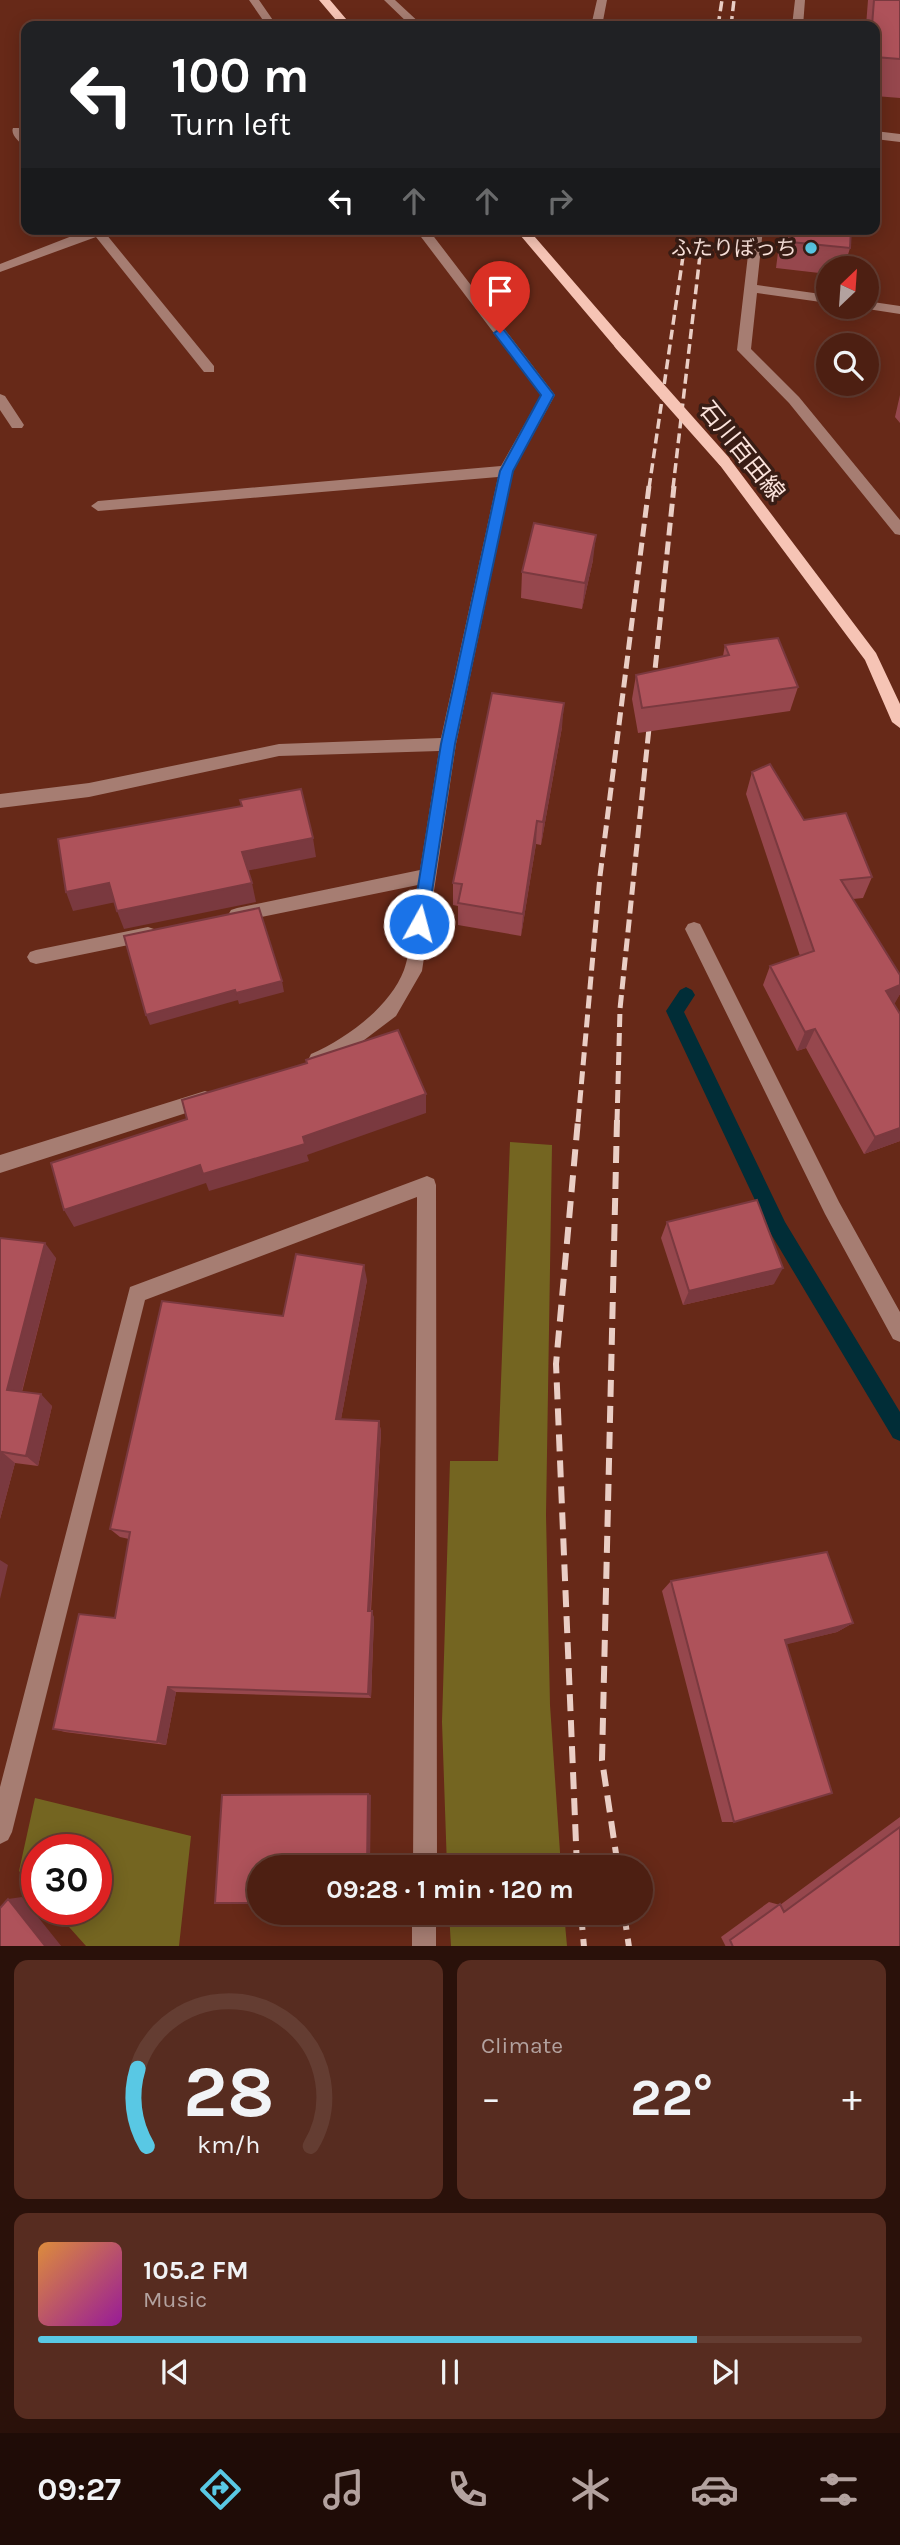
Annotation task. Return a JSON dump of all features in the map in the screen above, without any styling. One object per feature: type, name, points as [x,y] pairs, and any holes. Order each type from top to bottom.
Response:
[{"type":"main road","points":[[324,0],[342,21]]},
{"type":"main road","name":"石川百田線","points":[[526,235],[724,461],[871,657],[900,722]]},
{"type":"street","points":[[254,0],[269,21]]},
{"type":"street","points":[[389,0],[412,21]]},
{"type":"street","points":[[597,21],[602,0]]},
{"type":"street","points":[[798,21],[800,0]]},
{"type":"street","points":[[17,131],[21,136]]},
{"type":"street","points":[[880,136],[900,138]]},
{"type":"street","points":[[0,268],[88,235]]},
{"type":"street","points":[[105,235],[209,369]]},
{"type":"street","points":[[300,1067],[333,1053],[390,1010],[413,971],[448,744],[506,471],[548,395],[426,235]]},
{"type":"street","points":[[756,235],[744,350],[794,400],[900,530]]},
{"type":"street","points":[[750,288],[816,297]]},
{"type":"street","points":[[879,307],[900,310]]},
{"type":"street","points":[[0,399],[17,425]]},
{"type":"street","points":[[98,506],[506,471]]},
{"type":"street","points":[[0,801],[89,790],[279,750],[448,744]]},
{"type":"street","points":[[224,918],[426,876]]},
{"type":"street","points":[[36,957],[171,929]]},
{"type":"street","points":[[694,929],[832,1208],[900,1332]]},
{"type":"street","points":[[0,1164],[225,1093]]},
{"type":"street","points":[[0,1832],[137,1294],[427,1185],[425,1855]]},
{"type":"street","points":[[424,1925],[424,1946]]},
{"type":"shaded area","points":[[510,1142],[552,1145],[546,1515],[550,1705],[560,1855],[447,1855],[442,1722],[450,1461],[498,1461]]},
{"type":"shaded area","points":[[35,1798],[191,1836],[179,1946],[86,1946],[67,1925],[112,1925],[112,1834],[27,1834]]},
{"type":"shaded area","points":[[450,1925],[565,1925],[567,1946],[451,1946]]},
{"type":"building","points":[[874,0],[900,0],[900,59],[880,57],[880,21],[872,21]]},
{"type":"building","points":[[782,235],[851,235],[850,248],[781,241]]},
{"type":"building","points":[[534,523],[596,535],[585,583],[522,572]]},
{"type":"building","points":[[778,638],[798,687],[642,708],[636,675],[729,655],[725,645]]},
{"type":"building","points":[[492,693],[564,703],[543,822],[537,821],[523,914],[458,903],[462,884],[453,883]]},
{"type":"building","points":[[770,764],[804,820],[846,813],[872,877],[841,880],[900,975],[900,985],[886,991],[900,1014],[900,1128],[875,1137],[815,1029],[805,1032],[770,966],[814,951],[752,772]]},
{"type":"building","points":[[301,789],[313,838],[242,852],[252,883],[117,911],[109,883],[66,892],[58,839],[242,806],[240,800]]},
{"type":"building","points":[[259,908],[282,981],[236,993],[235,990],[146,1015],[124,936]]},
{"type":"building","points":[[398,1030],[426,1094],[303,1137],[305,1144],[203,1174],[200,1165],[64,1210],[51,1163],[187,1119],[182,1100],[307,1063],[306,1060]]},
{"type":"building","points":[[757,1200],[783,1268],[689,1291],[667,1222]]},
{"type":"building","points":[[0,1238],[45,1243],[7,1390],[41,1394],[26,1456],[2,1452],[0,1460]]},
{"type":"building","points":[[296,1254],[364,1265],[336,1419],[379,1421],[368,1611],[372,1611],[368,1694],[168,1687],[157,1742],[53,1729],[79,1614],[115,1618],[130,1532],[110,1529],[162,1301],[283,1316]]},
{"type":"building","points":[[827,1552],[853,1623],[785,1640],[832,1793],[734,1822],[671,1581]]},
{"type":"building","points":[[368,1794],[367,1855],[247,1855],[247,1903],[215,1903],[222,1795]]},
{"type":"building","points":[[900,1827],[900,1946],[733,1946],[730,1940],[780,1904],[784,1912]]},
{"type":"building","points":[[8,1899],[21,1915],[21,1925],[29,1925],[45,1946],[0,1946],[0,1908]]},
{"type":"waterway","points":[[686,995],[675,1011],[778,1228],[900,1431]]},
{"type":"railway","points":[[719,21],[722,0]]},
{"type":"railway","points":[[732,21],[734,0]]},
{"type":"railway","points":[[649,488],[686,235]]},
{"type":"railway","points":[[673,488],[702,235]]},
{"type":"railway","points":[[578,1122],[600,876],[649,486]]},
{"type":"railway","points":[[617,1122],[620,1009],[674,486]]},
{"type":"railway","points":[[576,1855],[556,1364],[578,1120]]},
{"type":"railway","points":[[616,1855],[602,1760],[617,1120]]},
{"type":"railway","points":[[582,1925],[584,1946]]},
{"type":"railway","points":[[626,1925],[629,1946]]},
{"type":"place","name":"ふたりぼっち","points":[[811,248]]},
{"type":"route","points":[[419,924],[448,744],[506,471],[548,395],[500,333]]}]
